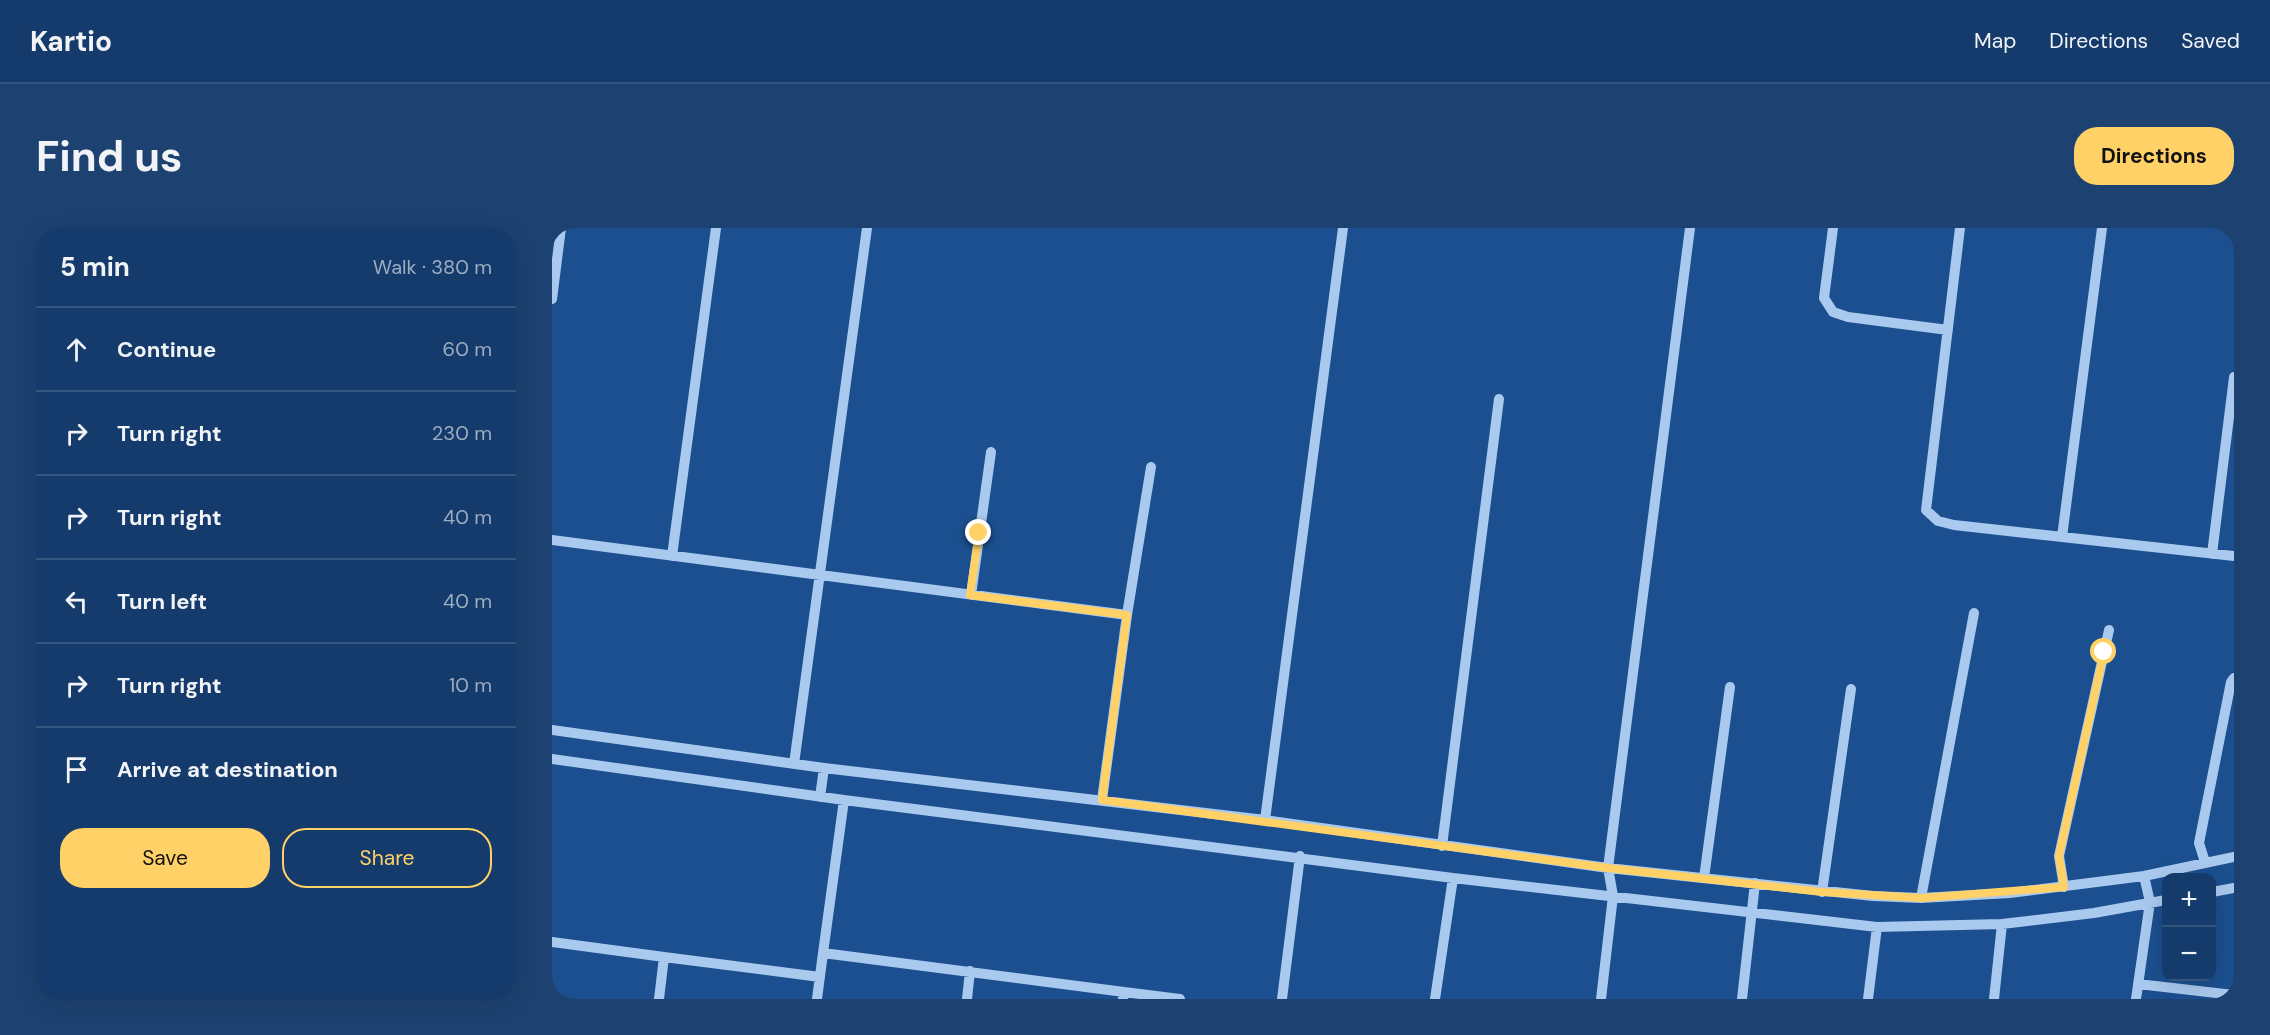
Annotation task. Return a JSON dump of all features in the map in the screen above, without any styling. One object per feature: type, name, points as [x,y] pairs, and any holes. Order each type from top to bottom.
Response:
[{"type":"street","points":[[552,299],[561,228]]},
{"type":"street","points":[[672,556],[716,228]]},
{"type":"street","points":[[794,764],[867,228]]},
{"type":"street","points":[[1265,820],[1343,228]]},
{"type":"street","points":[[1601,999],[1613,896],[1608,868],[1690,228]]},
{"type":"street","points":[[1833,228],[1824,298],[1833,312],[1848,317],[1948,330]]},
{"type":"street","points":[[1960,228],[1926,510],[1938,521],[1954,525],[2234,556]]},
{"type":"street","points":[[2062,537],[2102,228]]},
{"type":"street","points":[[2212,554],[2234,377]]},
{"type":"street","points":[[1442,846],[1499,399]]},
{"type":"street","points":[[970,595],[991,452]]},
{"type":"street","points":[[1102,800],[1127,615],[1151,467]]},
{"type":"street","points":[[552,540],[1127,615]]},
{"type":"street","points":[[1922,898],[1974,613]]},
{"type":"street","points":[[2064,887],[2059,856],[2109,630]]},
{"type":"street","points":[[2205,862],[2199,843],[2230,682],[2234,678]]},
{"type":"street","points":[[1704,878],[1730,687]]},
{"type":"street","points":[[1822,892],[1851,689]]},
{"type":"street","points":[[552,730],[825,768],[1265,820],[1608,868],[1822,892],[1922,898],[2064,887],[2144,876],[2234,857]]},
{"type":"street","points":[[552,759],[844,800],[1300,856],[1453,878],[1877,927],[2002,924],[2094,914],[2162,900]]},
{"type":"street","points":[[820,796],[825,768]]},
{"type":"street","points":[[817,999],[844,800]]},
{"type":"street","points":[[1282,999],[1300,856]]},
{"type":"street","points":[[2136,999],[2150,902],[2144,876]]},
{"type":"street","points":[[1435,999],[1453,878]]},
{"type":"street","points":[[1742,999],[1755,883]]},
{"type":"street","points":[[2216,891],[2234,888]]},
{"type":"street","points":[[1994,999],[2002,924]]},
{"type":"street","points":[[1868,999],[1877,927]]},
{"type":"street","points":[[552,942],[820,977]]},
{"type":"street","points":[[823,953],[970,970],[1123,996],[1180,999]]},
{"type":"street","points":[[659,999],[664,957]]},
{"type":"street","points":[[967,999],[970,970]]},
{"type":"street","points":[[2138,984],[2234,995]]},
{"type":"route","points":[[979,533],[970,595],[1127,615],[1102,800],[1265,820],[1608,868],[1822,892],[1873,897],[1922,898],[1960,897],[2064,887],[2059,856],[2104,652]]}]
